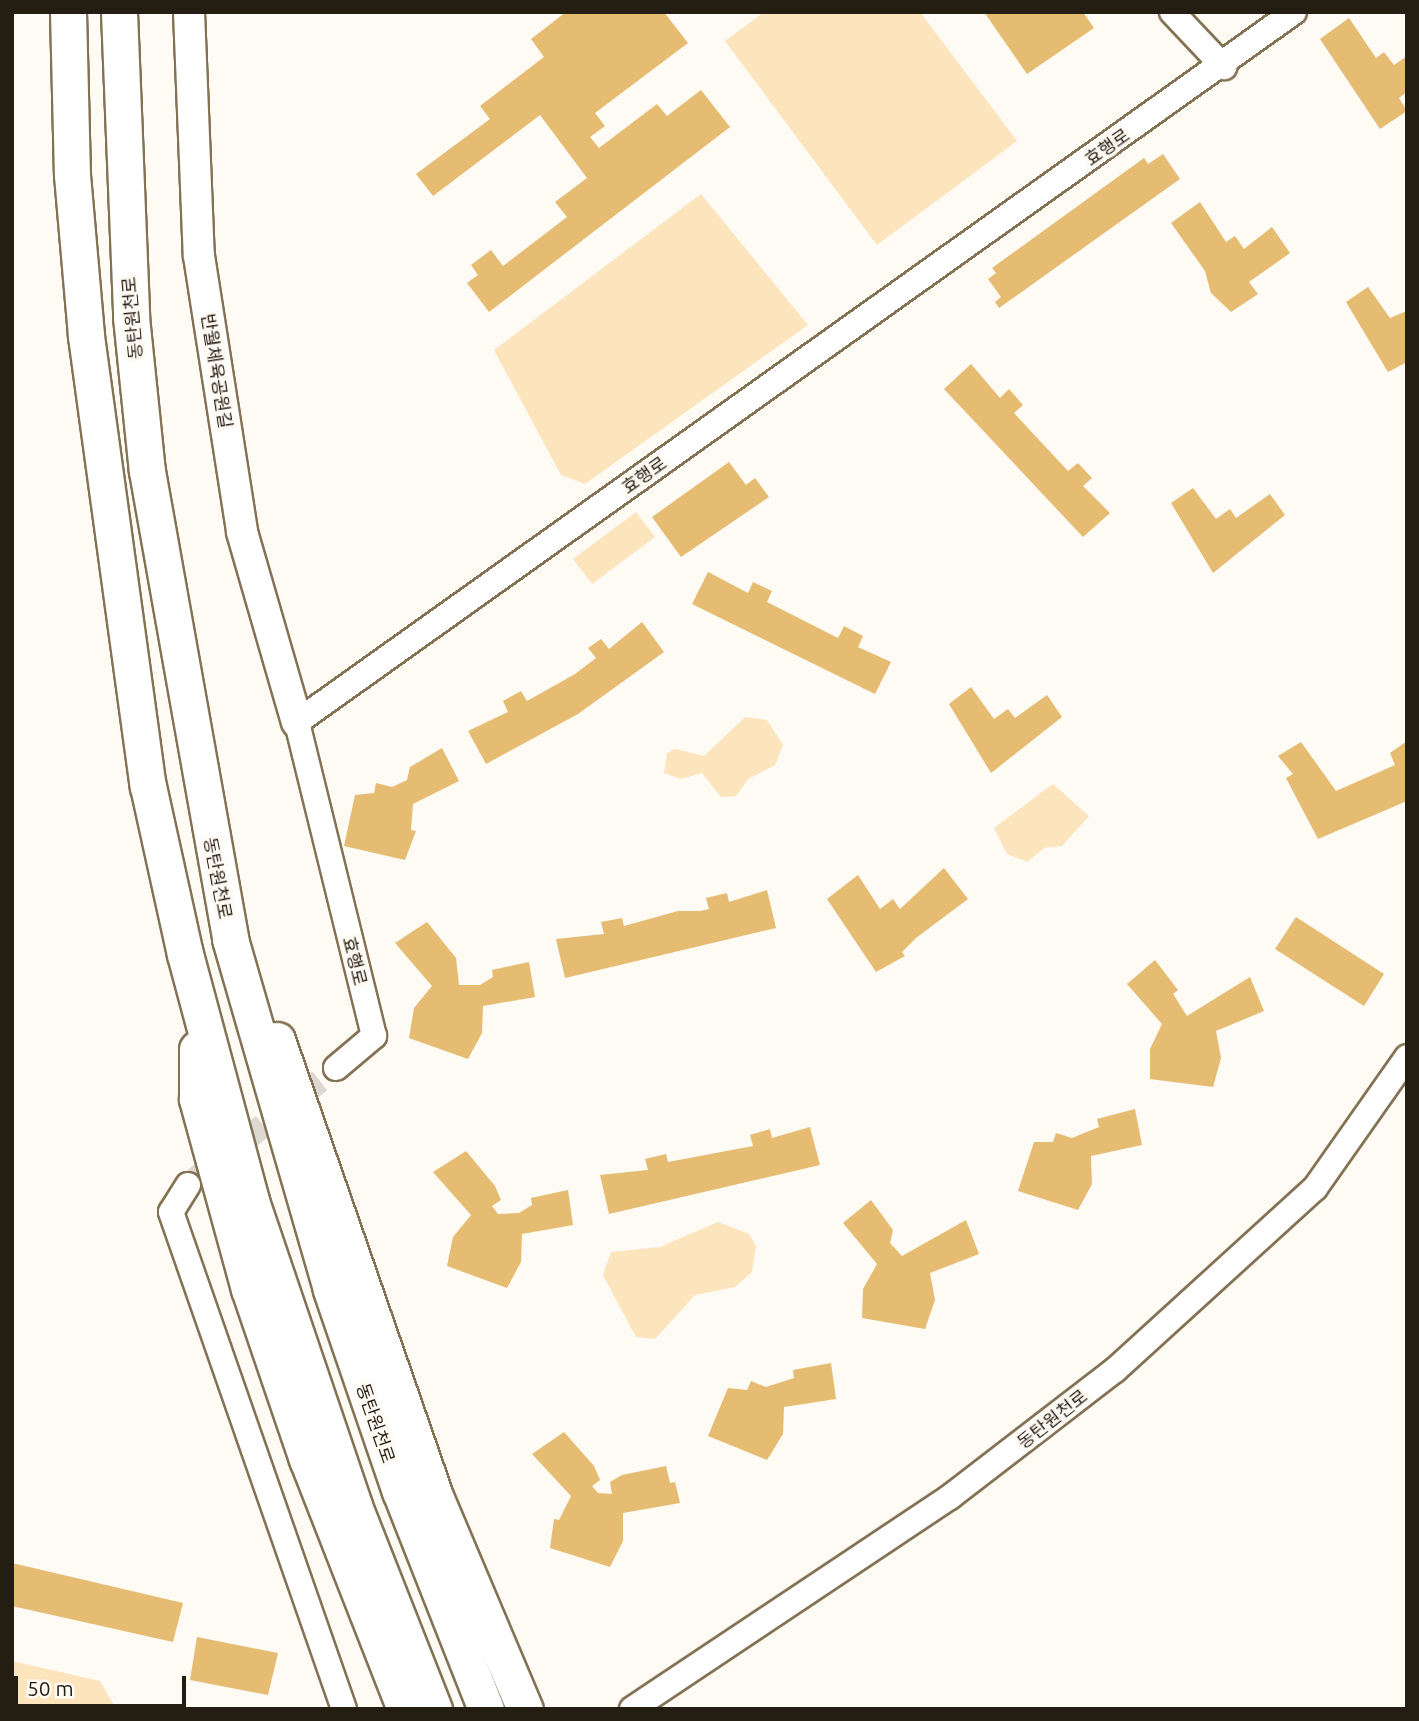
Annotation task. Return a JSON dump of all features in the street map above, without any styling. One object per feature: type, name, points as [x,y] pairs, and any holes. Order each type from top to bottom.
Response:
[{"type":"main road","points":[[68,12],[72,175],[104,492],[148,786],[198,1003],[285,1305],[434,1709]]},
{"type":"main road","name":"동탄원천로","points":[[119,12],[130,303],[147,471],[199,780],[243,988],[331,1290],[404,1503],[486,1709]]},
{"type":"main road","points":[[243,988],[282,1048],[434,1494],[525,1709]]},
{"type":"main road","points":[[198,1003],[197,1099],[221,1195],[307,1459],[405,1709]]},
{"type":"street","name":"반월체육공원길","points":[[189,12],[203,284],[242,532],[297,722]]},
{"type":"street","points":[[1172,12],[1224,67]]},
{"type":"street","name":"효행로","points":[[337,1068],[374,1036],[297,722],[1224,67],[1294,12]]},
{"type":"street","name":"동탄원천로","points":[[632,1709],[950,1497],[1115,1370],[1315,1188],[1407,1057]]},
{"type":"street","points":[[188,1185],[172,1212],[344,1709]]},
{"type":"shaded area","points":[[764,12],[920,12],[1017,141],[877,245],[725,41]]},
{"type":"shaded area","points":[[701,194],[808,325],[585,484],[561,475],[494,350]]},
{"type":"shaded area","points":[[636,512],[655,537],[592,584],[573,559]]},
{"type":"shaded area","points":[[745,717],[767,720],[783,745],[775,765],[748,779],[736,796],[721,797],[702,773],[681,779],[664,773],[667,753],[675,749],[704,756]]},
{"type":"shaded area","points":[[1053,784],[1089,816],[1062,846],[1044,848],[1027,862],[1007,854],[994,828]]},
{"type":"shaded area","points":[[718,1222],[749,1234],[756,1246],[752,1272],[735,1287],[695,1295],[655,1339],[636,1337],[603,1275],[611,1252],[660,1247]]},
{"type":"shaded area","points":[[12,1661],[100,1681],[116,1709],[12,1709]]},
{"type":"building","points":[[566,12],[664,12],[688,43],[595,113],[605,126],[590,137],[599,148],[657,104],[667,116],[701,90],[730,127],[489,312],[467,283],[478,275],[471,265],[491,250],[503,266],[567,217],[555,202],[587,178],[540,115],[433,196],[416,174],[490,119],[480,106],[544,57],[531,39]]},
{"type":"building","points":[[984,12],[1083,12],[1094,28],[1027,74]]},
{"type":"building","points":[[1349,18],[1376,58],[1384,52],[1394,65],[1407,56],[1407,92],[1399,98],[1407,111],[1380,129],[1320,39]]},
{"type":"building","points":[[1163,154],[1180,179],[999,308],[995,302],[1001,297],[988,279],[996,273],[992,268],[1144,158],[1148,164]]},
{"type":"building","points":[[1200,202],[1226,242],[1235,236],[1244,249],[1272,227],[1290,253],[1249,282],[1258,294],[1231,312],[1211,293],[1205,271],[1171,223]]},
{"type":"building","points":[[1368,287],[1390,318],[1407,311],[1407,362],[1388,372],[1346,302]]},
{"type":"building","points":[[971,364],[1000,398],[1009,389],[1023,405],[1014,413],[1068,471],[1078,463],[1092,478],[1083,486],[1110,513],[1083,537],[944,389]]},
{"type":"building","points":[[729,462],[746,485],[755,478],[769,497],[681,557],[652,517]]},
{"type":"building","points":[[1193,488],[1216,519],[1230,509],[1236,518],[1270,494],[1285,515],[1213,573],[1171,503]]},
{"type":"building","points":[[708,572],[748,593],[753,582],[772,591],[767,602],[838,638],[844,626],[863,636],[858,647],[891,662],[875,694],[692,604]]},
{"type":"building","points":[[642,622],[664,652],[578,714],[486,764],[468,731],[508,712],[503,701],[521,691],[527,701],[575,674],[596,658],[588,648],[601,639],[609,649]]},
{"type":"building","points":[[971,687],[994,719],[1008,709],[1015,718],[1047,695],[1062,717],[991,773],[949,704]]},
{"type":"building","points":[[1407,741],[1407,801],[1318,839],[1286,778],[1293,774],[1278,756],[1301,742],[1336,791],[1395,765],[1390,753]]},
{"type":"building","points":[[442,748],[459,781],[413,804],[411,830],[416,831],[405,860],[344,846],[355,795],[374,793],[376,783],[392,787],[407,780],[410,767]]},
{"type":"building","points":[[944,868],[968,899],[916,938],[902,952],[905,956],[876,972],[827,899],[858,875],[880,909],[893,899],[900,909]]},
{"type":"building","points":[[767,890],[776,928],[565,978],[556,939],[604,934],[601,922],[622,918],[624,926],[678,911],[709,909],[706,898],[727,893],[729,902]]},
{"type":"building","points":[[1296,917],[1384,974],[1364,1006],[1275,949]]},
{"type":"building","points":[[427,922],[456,958],[459,985],[480,985],[493,977],[492,970],[529,962],[535,997],[483,1006],[482,1033],[468,1059],[409,1038],[414,1008],[432,986],[395,943]]},
{"type":"building","points":[[1155,960],[1178,990],[1173,994],[1187,1016],[1250,977],[1264,1011],[1216,1031],[1221,1058],[1213,1087],[1150,1079],[1150,1049],[1162,1024],[1127,984]]},
{"type":"building","points":[[1135,1109],[1142,1145],[1091,1156],[1092,1184],[1078,1210],[1018,1191],[1034,1142],[1053,1142],[1056,1133],[1072,1138],[1099,1127],[1097,1119]]},
{"type":"building","points":[[810,1127],[820,1165],[609,1214],[600,1175],[648,1170],[645,1159],[666,1154],[668,1162],[753,1146],[750,1135],[770,1129],[772,1138]]},
{"type":"building","points":[[466,1151],[495,1186],[501,1200],[492,1206],[498,1214],[519,1213],[532,1205],[531,1198],[568,1190],[573,1225],[522,1234],[521,1262],[507,1288],[447,1266],[453,1237],[471,1215],[433,1172]]},
{"type":"building","points":[[871,1200],[893,1230],[890,1243],[902,1256],[966,1220],[979,1254],[930,1273],[935,1300],[925,1329],[862,1318],[863,1289],[877,1264],[843,1223]]},
{"type":"building","points":[[831,1363],[836,1399],[784,1407],[783,1434],[767,1460],[708,1436],[728,1388],[747,1390],[751,1381],[766,1387],[794,1378],[793,1370]]},
{"type":"building","points":[[564,1432],[594,1466],[600,1480],[592,1486],[598,1493],[612,1494],[610,1482],[622,1475],[666,1466],[670,1483],[675,1482],[680,1503],[623,1513],[623,1541],[610,1567],[550,1548],[554,1519],[559,1520],[571,1496],[532,1454]]},
{"type":"building","points":[[12,1563],[183,1603],[173,1642],[12,1606]]},
{"type":"building","points":[[197,1637],[278,1653],[268,1695],[190,1680]]},
{"type":"tunnel","points":[[188,1185],[336,1068]]}]
